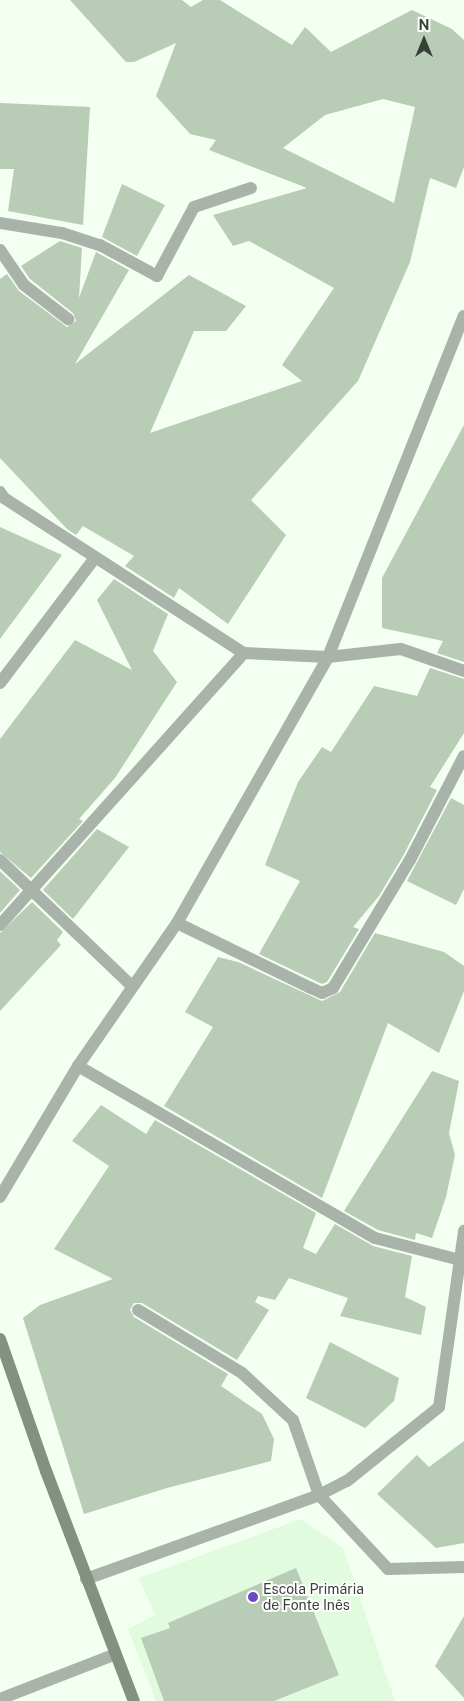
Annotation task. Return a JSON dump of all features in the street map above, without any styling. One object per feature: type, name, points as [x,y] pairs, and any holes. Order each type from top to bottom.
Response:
[{"type":"street","points":[[0,223],[62,233],[100,244],[157,276],[194,208],[251,188]]},
{"type":"street","points":[[0,250],[24,285],[68,319]]},
{"type":"street","points":[[0,1197],[78,1066],[132,986],[178,923],[328,657],[464,316]]},
{"type":"street","points":[[0,492],[4,498],[244,653],[328,657],[402,649],[464,670]]},
{"type":"street","points":[[0,683],[95,558]]},
{"type":"street","points":[[0,926],[32,894],[150,755],[244,653]]},
{"type":"street","points":[[178,923],[322,993],[333,988],[410,860],[464,756]]},
{"type":"street","points":[[0,860],[32,894],[132,986]]},
{"type":"street","points":[[78,1066],[375,1238],[460,1260]]},
{"type":"street","points":[[86,1580],[319,1495],[347,1481],[439,1407],[464,1231]]},
{"type":"street","points":[[138,1310],[242,1373],[293,1420],[319,1495],[388,1569],[464,1567]]},
{"type":"street","points":[[0,1339],[86,1580],[134,1701]]},
{"type":"street","points":[[0,1699],[116,1654]]},
{"type":"shaded area","name":"Escola Primária de Fonte Inês","points":[[301,1519],[343,1548],[395,1701],[156,1701],[128,1629],[155,1615],[139,1578]]},
{"type":"building","points":[[70,0],[182,0],[191,7],[203,0],[220,0],[292,45],[305,27],[331,52],[412,10],[452,29],[464,40],[464,167],[456,188],[430,178],[410,262],[358,381],[251,500],[286,535],[228,624],[179,588],[174,598],[125,566],[134,556],[83,526],[76,535],[67,529],[0,458],[0,279],[7,274],[19,291],[67,327],[76,321],[73,313],[30,279],[21,266],[60,241],[82,248],[79,298],[96,252],[129,270],[75,364],[189,275],[246,306],[226,331],[194,331],[150,433],[302,381],[282,365],[334,288],[249,241],[233,246],[213,215],[307,188],[209,150],[216,140],[190,134],[156,96],[176,43],[134,62],[126,62]],"holes":[[[383,99],[415,107],[394,203],[283,148],[325,115]]]},
{"type":"building","points":[[0,103],[90,107],[83,225],[8,211],[14,169],[0,169]]},
{"type":"building","points":[[122,184],[165,205],[137,256],[102,237]]},
{"type":"building","points":[[464,425],[464,662],[437,653],[443,641],[382,628],[382,578]]},
{"type":"building","points":[[0,527],[62,555],[0,639]]},
{"type":"building","points":[[114,579],[168,614],[153,651],[177,682],[115,778],[79,819],[83,821],[31,878],[0,852],[0,739],[75,640],[132,670],[97,600]]},
{"type":"building","points":[[430,668],[464,679],[464,733],[430,787],[437,790],[403,856],[379,896],[353,927],[359,929],[327,982],[322,984],[259,954],[300,881],[265,865],[298,782],[322,747],[331,752],[374,686],[417,696]]},
{"type":"building","points":[[451,798],[464,805],[464,889],[456,905],[407,881]]},
{"type":"building","points":[[97,829],[129,847],[73,919],[43,890]]},
{"type":"building","points":[[0,871],[20,890],[0,913]]},
{"type":"building","points":[[32,902],[63,932],[57,940],[61,945],[0,1011],[0,933]]},
{"type":"building","points":[[375,933],[444,952],[464,966],[464,991],[439,1053],[388,1023],[322,1198],[164,1106],[213,1027],[185,1012],[218,957],[238,962],[322,1001],[340,992]]},
{"type":"building","points":[[432,1071],[459,1081],[449,1133],[455,1155],[446,1197],[432,1238],[416,1233],[415,1240],[378,1230],[344,1211]]},
{"type":"building","points":[[101,1105],[146,1134],[155,1120],[316,1213],[303,1248],[316,1254],[335,1224],[373,1246],[412,1256],[405,1297],[426,1307],[421,1335],[340,1316],[348,1298],[289,1278],[275,1300],[258,1296],[255,1302],[269,1310],[237,1360],[142,1303],[134,1303],[130,1310],[134,1317],[228,1374],[221,1386],[262,1414],[274,1439],[271,1461],[167,1488],[84,1514],[23,1318],[40,1305],[113,1279],[54,1249],[109,1166],[72,1141]]},
{"type":"building","points":[[330,1342],[399,1378],[394,1401],[365,1428],[306,1398]]},
{"type":"building","points":[[464,1441],[464,1543],[436,1548],[377,1494],[417,1455],[429,1467]]},
{"type":"building","points":[[296,1568],[339,1675],[274,1701],[164,1701],[141,1638],[170,1628],[168,1623]]},
{"type":"building","points":[[464,1616],[464,1698],[435,1666]]},
{"type":"place","name":"Escola Primária de Fonte Inês","points":[[253,1597]]}]
